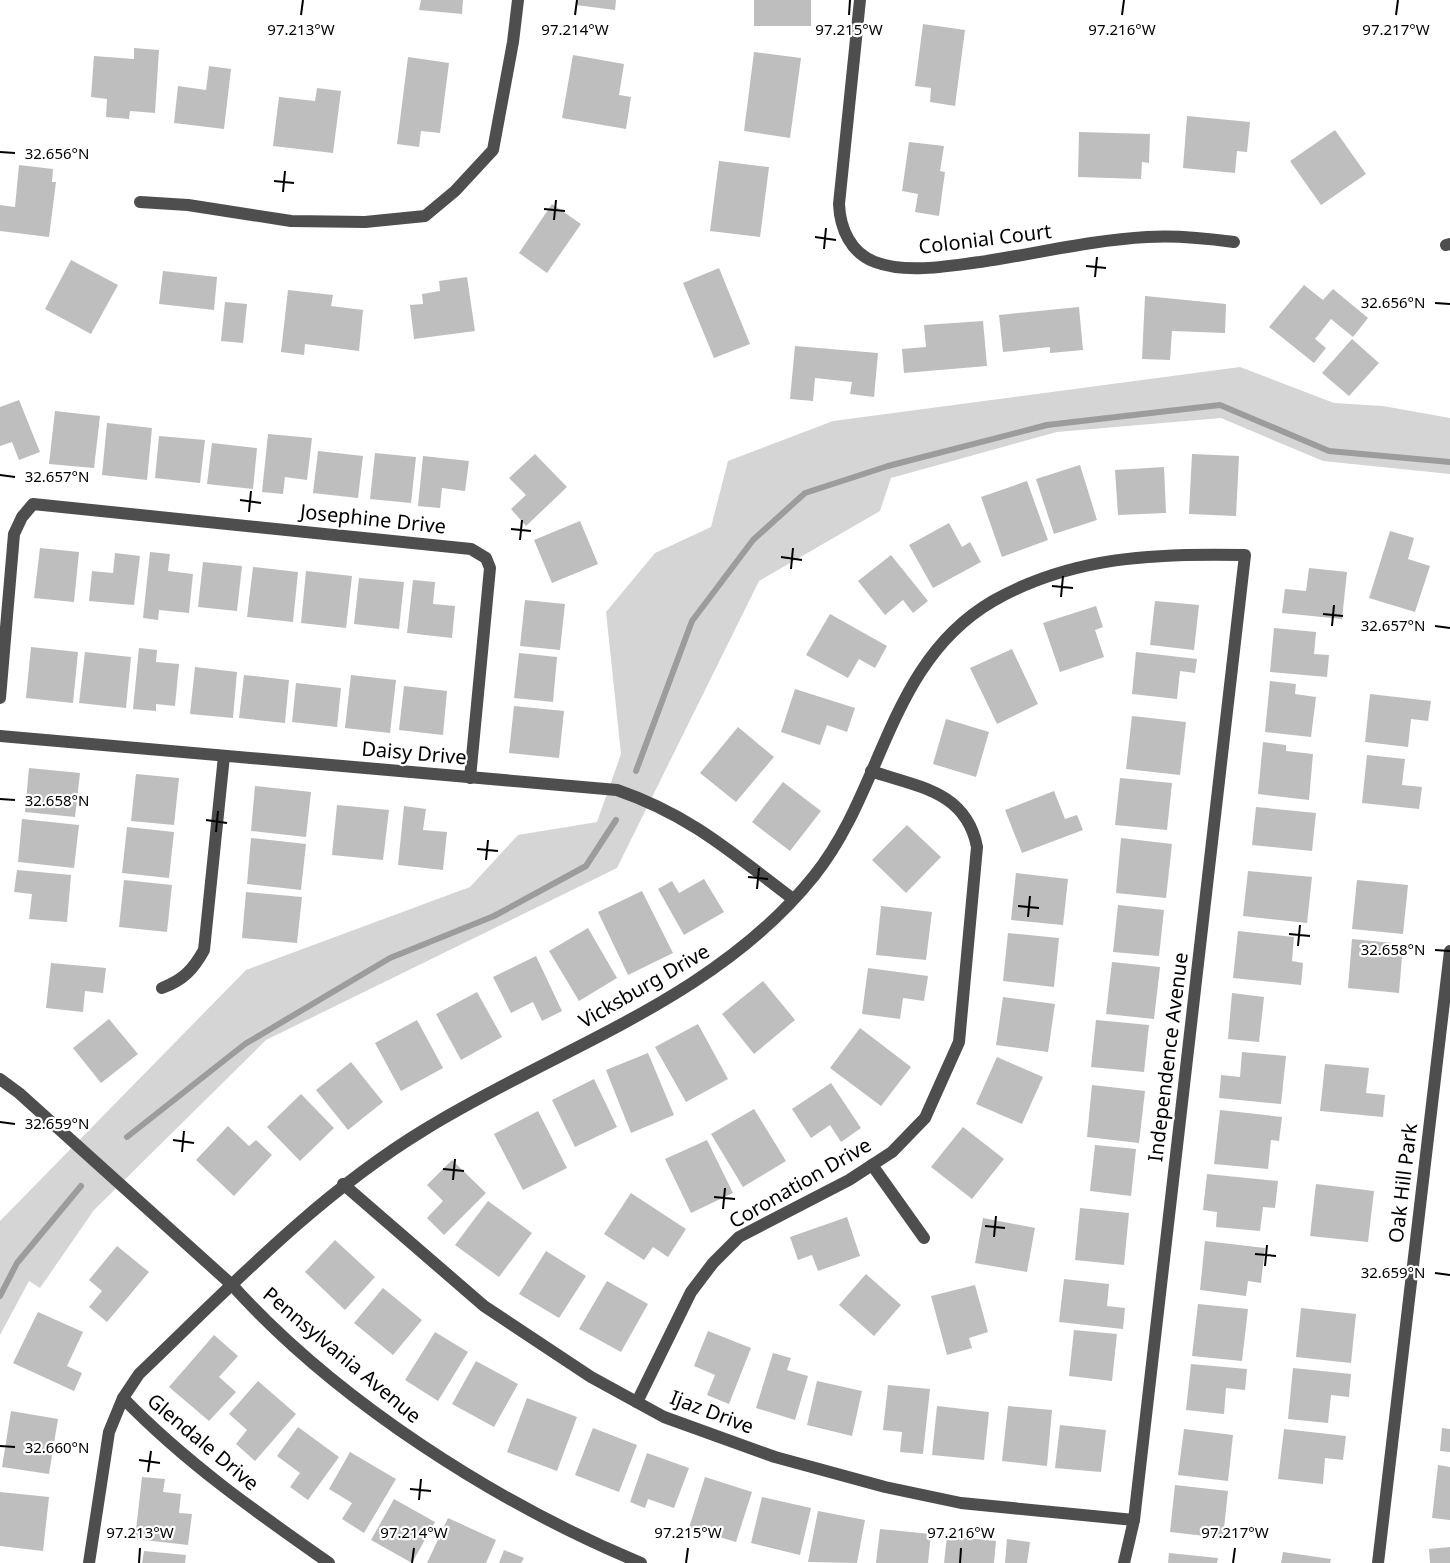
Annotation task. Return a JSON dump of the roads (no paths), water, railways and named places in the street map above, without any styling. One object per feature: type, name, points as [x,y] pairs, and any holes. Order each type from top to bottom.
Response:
[{"type":"street","points":[[140,202],[188,205],[291,221],[365,222],[425,216],[455,191],[493,150],[518,0]]},
{"type":"street","name":"Colonial Court","points":[[860,0],[839,204],[840,222],[844,235],[864,257],[877,263],[900,267],[947,267],[1146,237],[1196,236],[1234,242]]},
{"type":"street","name":"Josephine Drive","points":[[0,698],[14,534],[22,517],[33,504],[471,549],[486,558],[490,568],[470,778]]},
{"type":"street","name":"Vicksburg Drive","points":[[232,1285],[343,1184],[425,1129],[693,985],[739,952],[816,874],[848,822],[902,700],[926,664],[952,634],[991,603],[1041,578],[1100,561],[1189,554],[1245,555]]},
{"type":"street","name":"Independence Avenue","points":[[1124,1563],[1134,1520],[1245,555]]},
{"type":"street","name":"Daisy Drive","points":[[0,736],[617,790],[655,804],[699,827],[792,899]]},
{"type":"street","points":[[162,988],[177,982],[193,970],[204,950],[224,756]]},
{"type":"street","name":"Coronation Drive","points":[[637,1402],[691,1292],[713,1263],[739,1237],[892,1152],[925,1118],[959,1042],[977,847],[973,828],[945,796],[871,771]]},
{"type":"street","name":"Oak Hill Park","points":[[1378,1563],[1450,951]]},
{"type":"street","name":"Pennsylvania Avenue","points":[[0,1079],[19,1093],[232,1285],[263,1320],[410,1437],[596,1545],[640,1563]]},
{"type":"street","points":[[872,1165],[924,1238]]},
{"type":"street","name":"Ijaz Drive","points":[[343,1184],[484,1306],[591,1377],[664,1417],[775,1457],[885,1487],[961,1503],[1134,1520]]},
{"type":"street","name":"Glendale Drive","points":[[232,1285],[139,1374],[123,1398],[156,1433],[229,1492],[329,1563]]},
{"type":"street","points":[[89,1563],[108,1432],[123,1398]]},
{"type":"waterway","points":[[636,771],[692,621],[753,540],[805,493],[888,466],[1047,425],[1220,405],[1329,451],[1450,462]]},
{"type":"waterway","points":[[127,1137],[245,1044],[390,958],[494,916],[586,866],[616,820]]},
{"type":"waterway","points":[[0,1296],[17,1263],[81,1186]]}]
